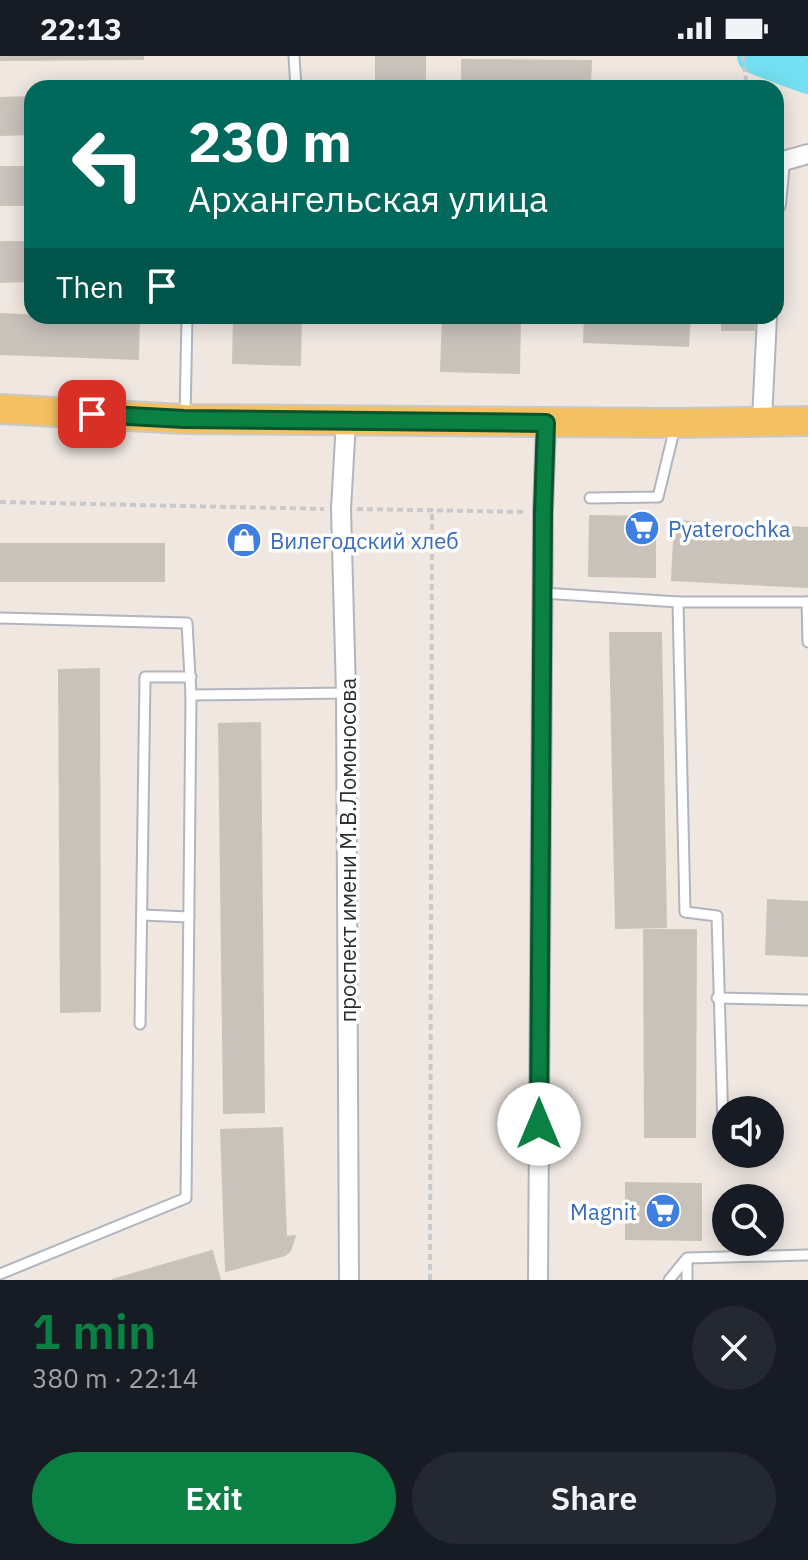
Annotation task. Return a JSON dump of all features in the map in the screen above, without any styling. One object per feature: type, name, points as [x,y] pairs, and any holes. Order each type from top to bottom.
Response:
[{"type":"main road","points":[[0,409],[184,419],[546,423],[808,421]]},
{"type":"street","points":[[784,161],[808,154]]},
{"type":"street","points":[[762,421],[767,324]]},
{"type":"street","name":"проспект имени М.В.Ломоносова","points":[[346,421],[341,509],[346,693],[349,1280]]},
{"type":"street","points":[[538,1280],[546,423]]},
{"type":"lane","points":[[294,56],[296,80]]},
{"type":"lane","points":[[184,419],[187,324]]},
{"type":"lane","points":[[590,498],[658,497],[676,423]]},
{"type":"lane","points":[[543,593],[678,602],[808,602],[808,642]]},
{"type":"lane","points":[[678,602],[685,912],[717,916],[722,1096]]},
{"type":"lane","points":[[0,618],[187,623],[191,677],[186,1198],[0,1274]]},
{"type":"lane","points":[[140,1024],[145,677],[191,677]]},
{"type":"lane","points":[[191,695],[346,693]]},
{"type":"lane","points":[[142,915],[189,917]]},
{"type":"lane","points":[[717,998],[808,1000]]},
{"type":"lane","points":[[669,1280],[687,1258],[808,1255]]},
{"type":"lane","points":[[687,1258],[687,1280]]},
{"type":"path","points":[[743,56],[746,80]]},
{"type":"path","points":[[0,502],[543,512]]},
{"type":"path","points":[[430,1280],[432,509]]},
{"type":"building","points":[[0,56],[143,56],[143,59],[0,60]]},
{"type":"building","points":[[376,56],[425,56],[425,80],[376,80]]},
{"type":"building","points":[[462,60],[591,61],[590,80],[462,80]]},
{"type":"building","points":[[24,97],[24,134],[0,135],[0,98]]},
{"type":"building","points":[[0,167],[24,167],[24,205],[0,205]]},
{"type":"building","points":[[0,242],[24,242],[24,281],[0,282]]},
{"type":"building","points":[[0,314],[24,315],[24,324],[139,324],[138,359],[0,354]]},
{"type":"building","points":[[234,324],[301,324],[300,365],[233,363]]},
{"type":"building","points":[[443,324],[520,324],[519,373],[441,371]]},
{"type":"building","points":[[585,324],[689,324],[688,346],[584,342]]},
{"type":"building","points":[[722,324],[754,324],[754,330],[722,330]]},
{"type":"building","points":[[590,516],[655,517],[655,577],[589,576]]},
{"type":"building","points":[[675,521],[808,528],[808,587],[672,580]]},
{"type":"building","points":[[0,544],[164,544],[164,581],[0,581]]},
{"type":"building","points":[[610,633],[661,633],[666,927],[616,928]]},
{"type":"building","points":[[99,669],[100,1011],[61,1012],[59,670]]},
{"type":"building","points":[[260,723],[264,1112],[224,1113],[219,724]]},
{"type":"building","points":[[768,900],[808,902],[808,956],[766,954]]},
{"type":"building","points":[[644,930],[696,930],[695,1137],[645,1137]]},
{"type":"building","points":[[282,1128],[286,1237],[295,1236],[290,1251],[226,1271],[221,1130]]},
{"type":"building","name":"Magnit","points":[[626,1183],[701,1184],[701,1240],[626,1239]]},
{"type":"building","points":[[212,1251],[220,1280],[112,1280]]},
{"type":"waterway","points":[[755,56],[808,76]]},
{"type":"place","name":"Pyaterochka","points":[[642,528]]},
{"type":"place","name":"Вилегодский хлеб","points":[[244,540]]},
{"type":"place","name":"Magnit","points":[[663,1211]]},
{"type":"route","points":[[92,414],[184,419],[546,423],[539,1124]]}]
